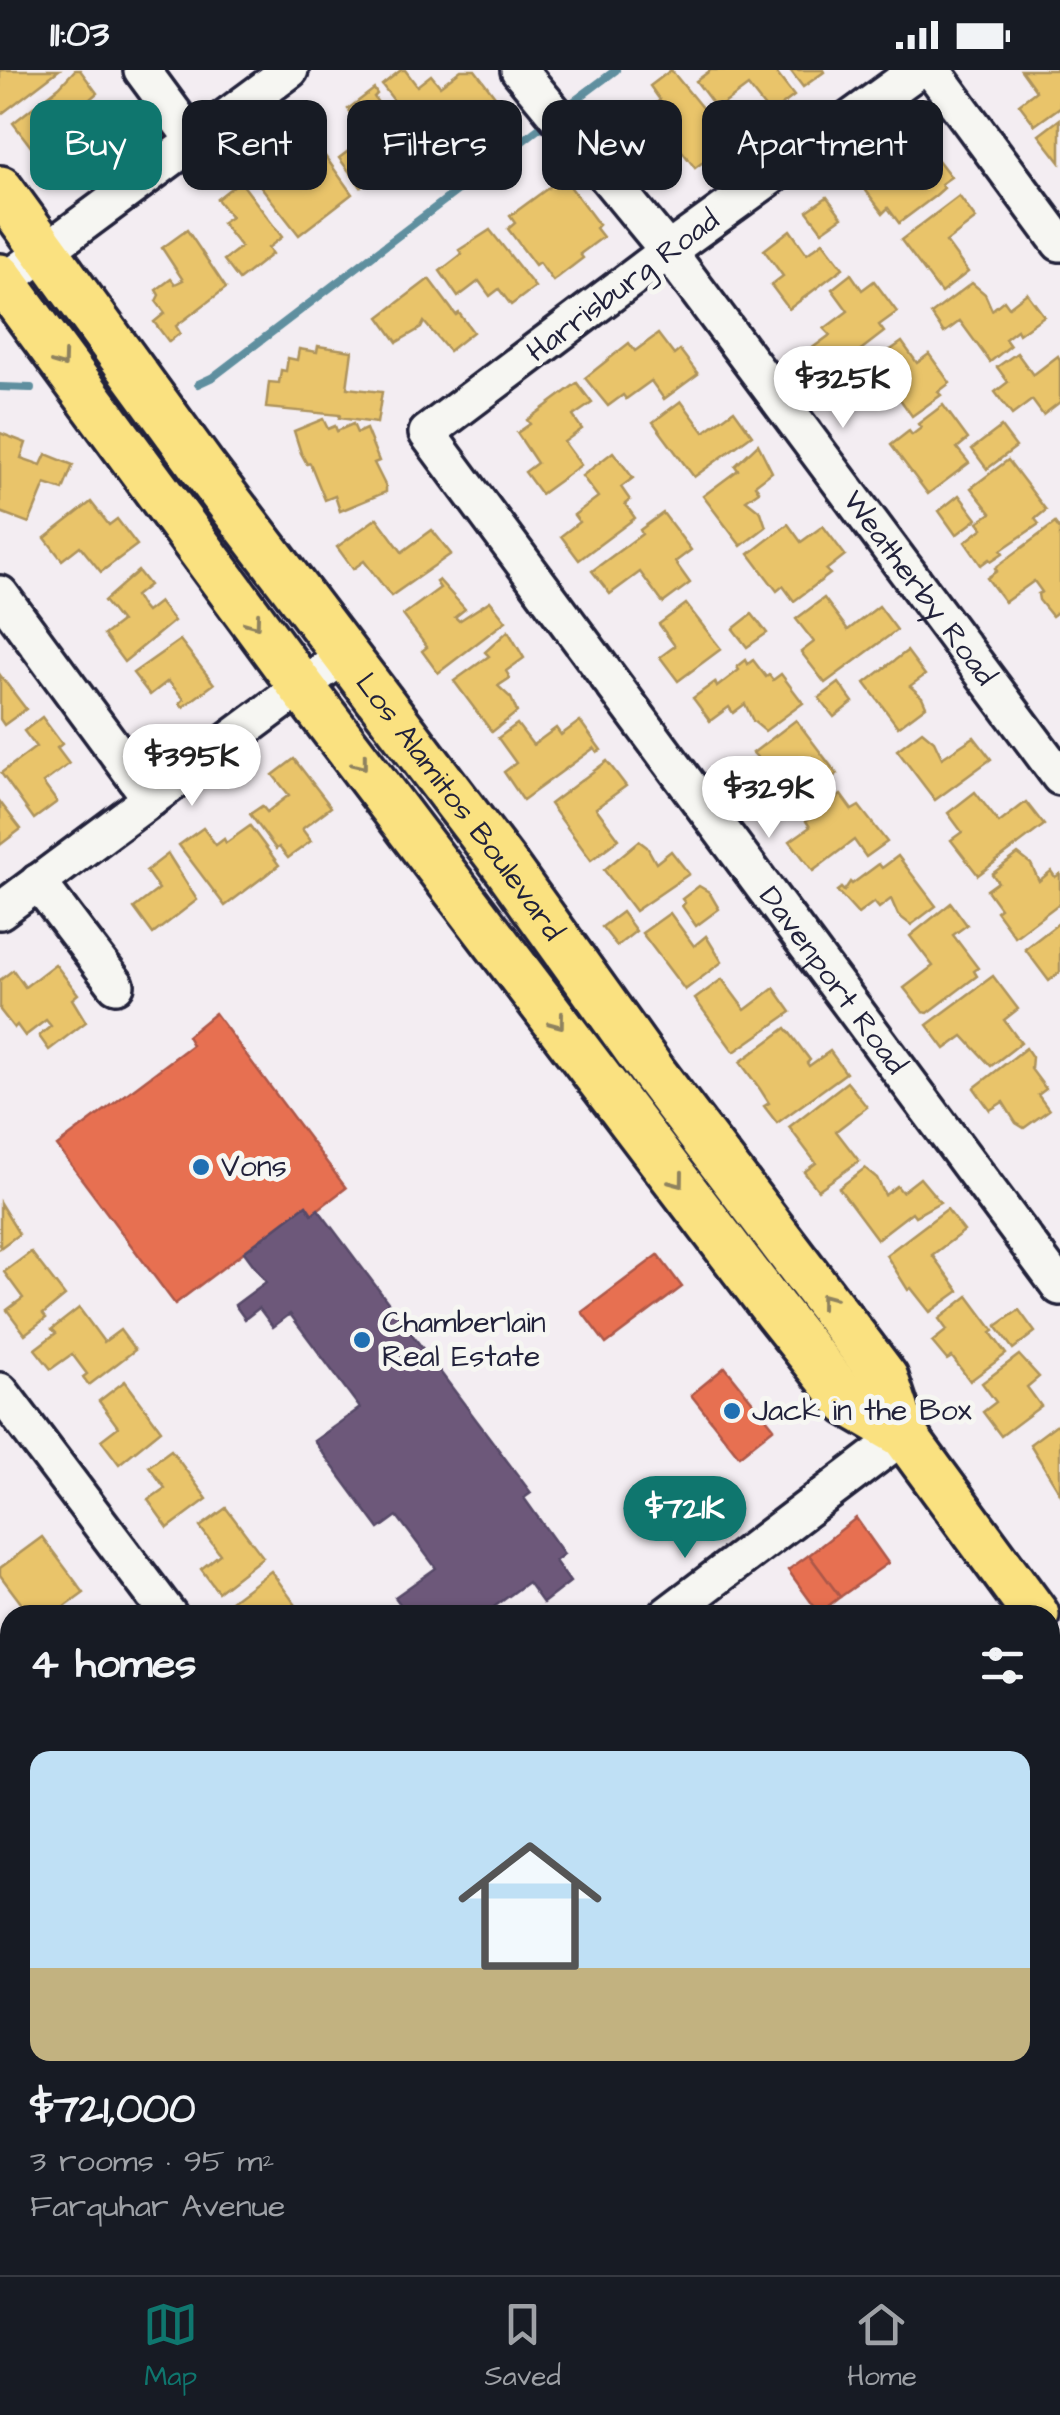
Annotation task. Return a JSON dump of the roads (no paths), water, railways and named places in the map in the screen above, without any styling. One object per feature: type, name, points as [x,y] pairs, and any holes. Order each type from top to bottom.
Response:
[{"type":"main road","name":"Los Alamitos Boulevard","points":[[0,189],[497,854],[655,1075],[885,1378],[904,1435],[1029,1605]]},
{"type":"main road","name":"Los Alamitos Boulevard","points":[[1,282],[301,686],[849,1403],[904,1435]]},
{"type":"street","points":[[142,70],[182,124]]},
{"type":"street","points":[[250,100],[290,70]]},
{"type":"street","name":"Harrisburg Road","points":[[427,433],[668,251],[918,70]]},
{"type":"street","points":[[932,70],[1060,243]]},
{"type":"street","name":"Weatherby Road","points":[[528,80],[668,251],[1060,777]]},
{"type":"street","points":[[1,282],[182,151]]},
{"type":"street","name":"Davenport Road","points":[[427,433],[1060,1287]]},
{"type":"street","points":[[0,594],[151,799]]},
{"type":"street","points":[[0,911],[344,654]]},
{"type":"street","points":[[38,882],[116,985]]},
{"type":"street","points":[[0,1391],[161,1605]]},
{"type":"street","points":[[680,1605],[904,1435]]},
{"type":"waterway","points":[[576,100],[616,70]]},
{"type":"waterway","points":[[198,384],[213,377],[542,126]]},
{"type":"waterway","points":[[0,387],[31,388]]},
{"type":"place","name":"Vons","points":[[201,1167]]},
{"type":"place","name":"Chamberlain Real Estate","points":[[362,1340]]},
{"type":"place","name":"Jack in the Box","points":[[732,1411]]}]
